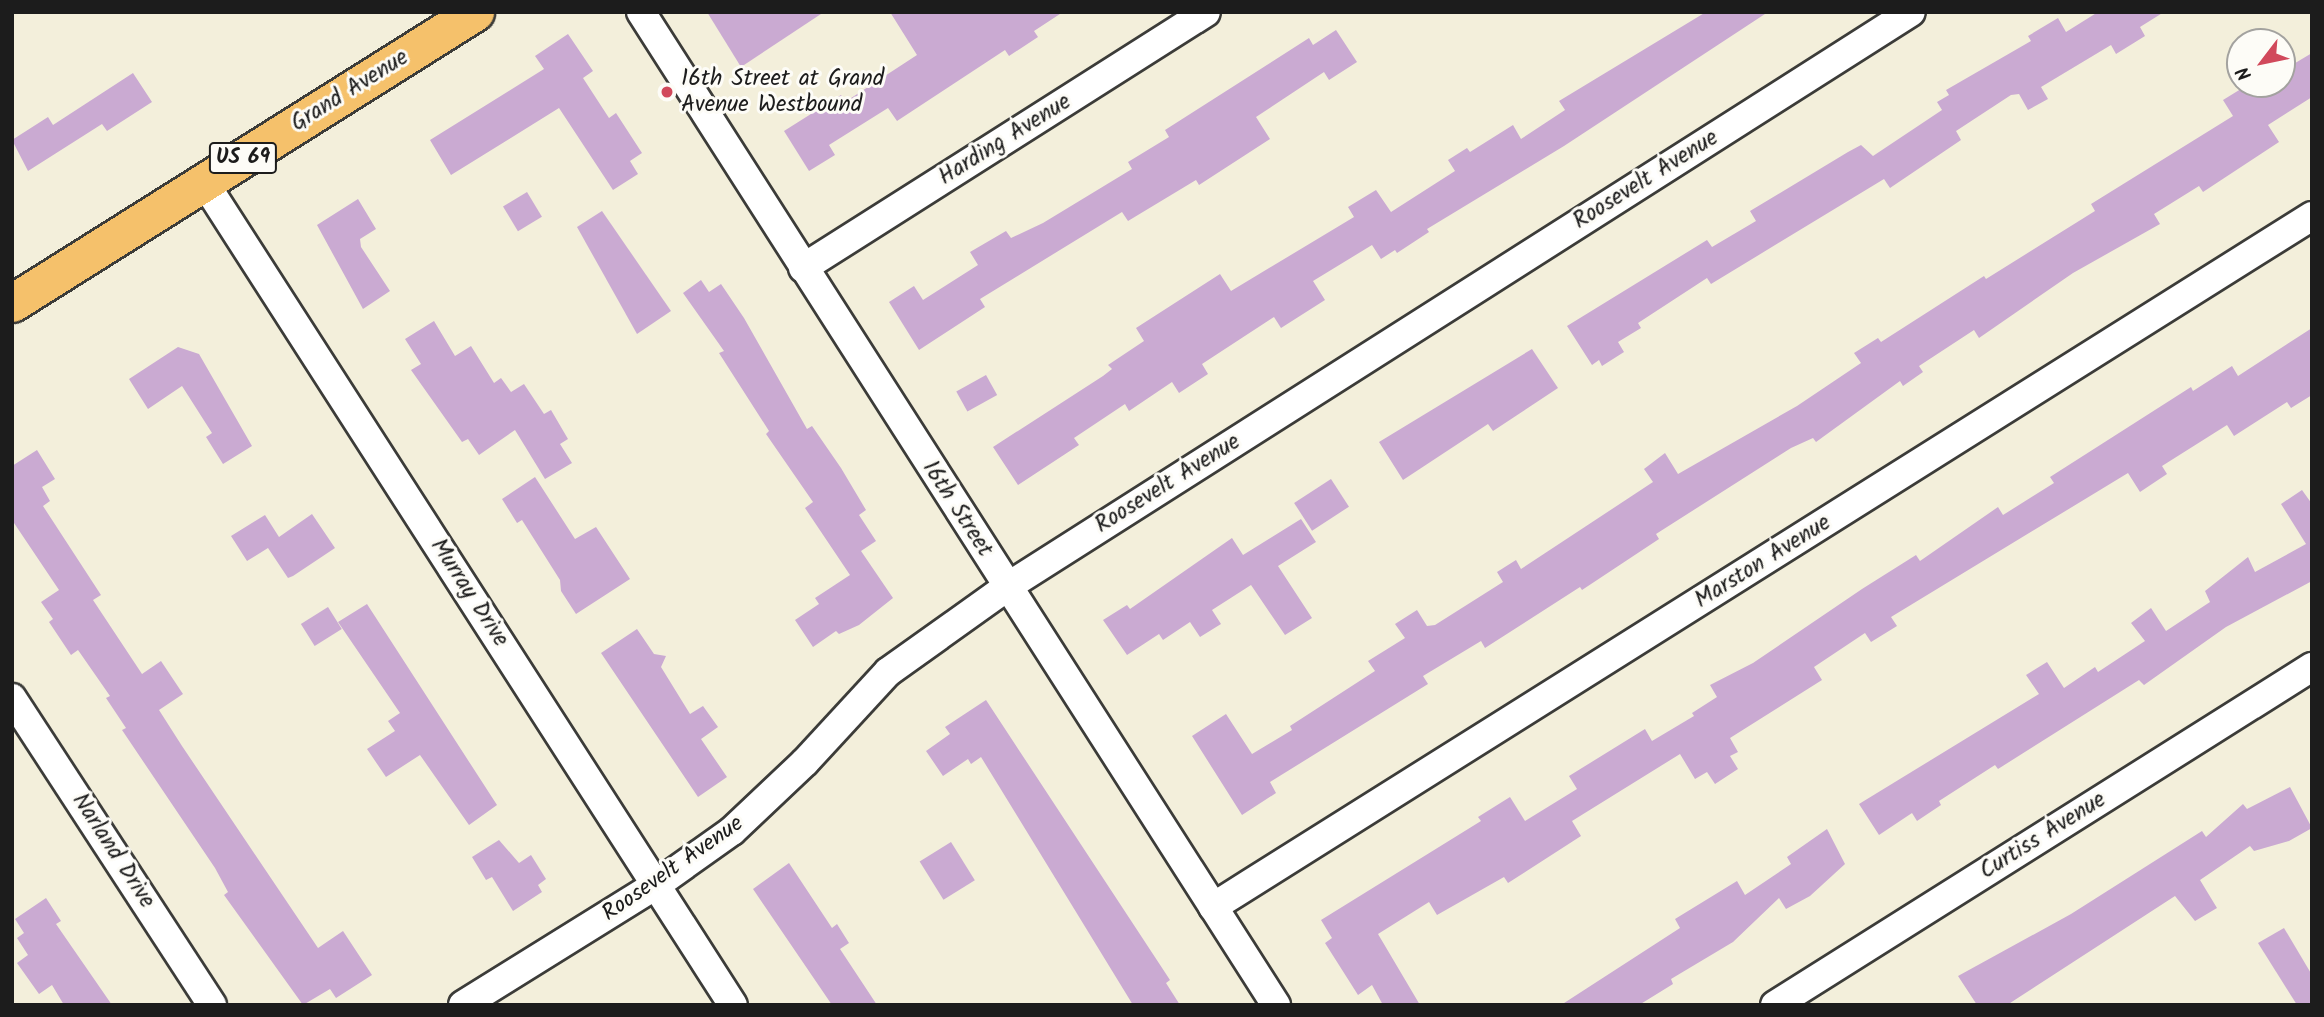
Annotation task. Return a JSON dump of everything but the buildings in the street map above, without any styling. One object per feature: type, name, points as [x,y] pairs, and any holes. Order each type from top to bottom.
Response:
[{"type":"main road","name":"Grand Avenue","points":[[12,303],[475,12]]},
{"type":"street","name":"16th Street","points":[[641,12],[1276,1005]]},
{"type":"street","name":"Harding Avenue","points":[[803,268],[1206,12]]},
{"type":"street","name":"Roosevelt Avenue","points":[[463,1005],[656,885],[732,831],[805,762],[888,672],[1007,587],[1911,12]]},
{"type":"street","name":"Murray Drive","points":[[204,182],[733,1005]]},
{"type":"street","name":"Marston Avenue","points":[[1213,908],[2312,216]]},
{"type":"street","name":"Curtiss Avenue","points":[[1775,1005],[2312,667]]},
{"type":"street","name":"Narland Drive","points":[[12,698],[212,1005]]},
{"type":"place","name":"16th Street at Grand Avenue Westbound","points":[[667,92]]}]
